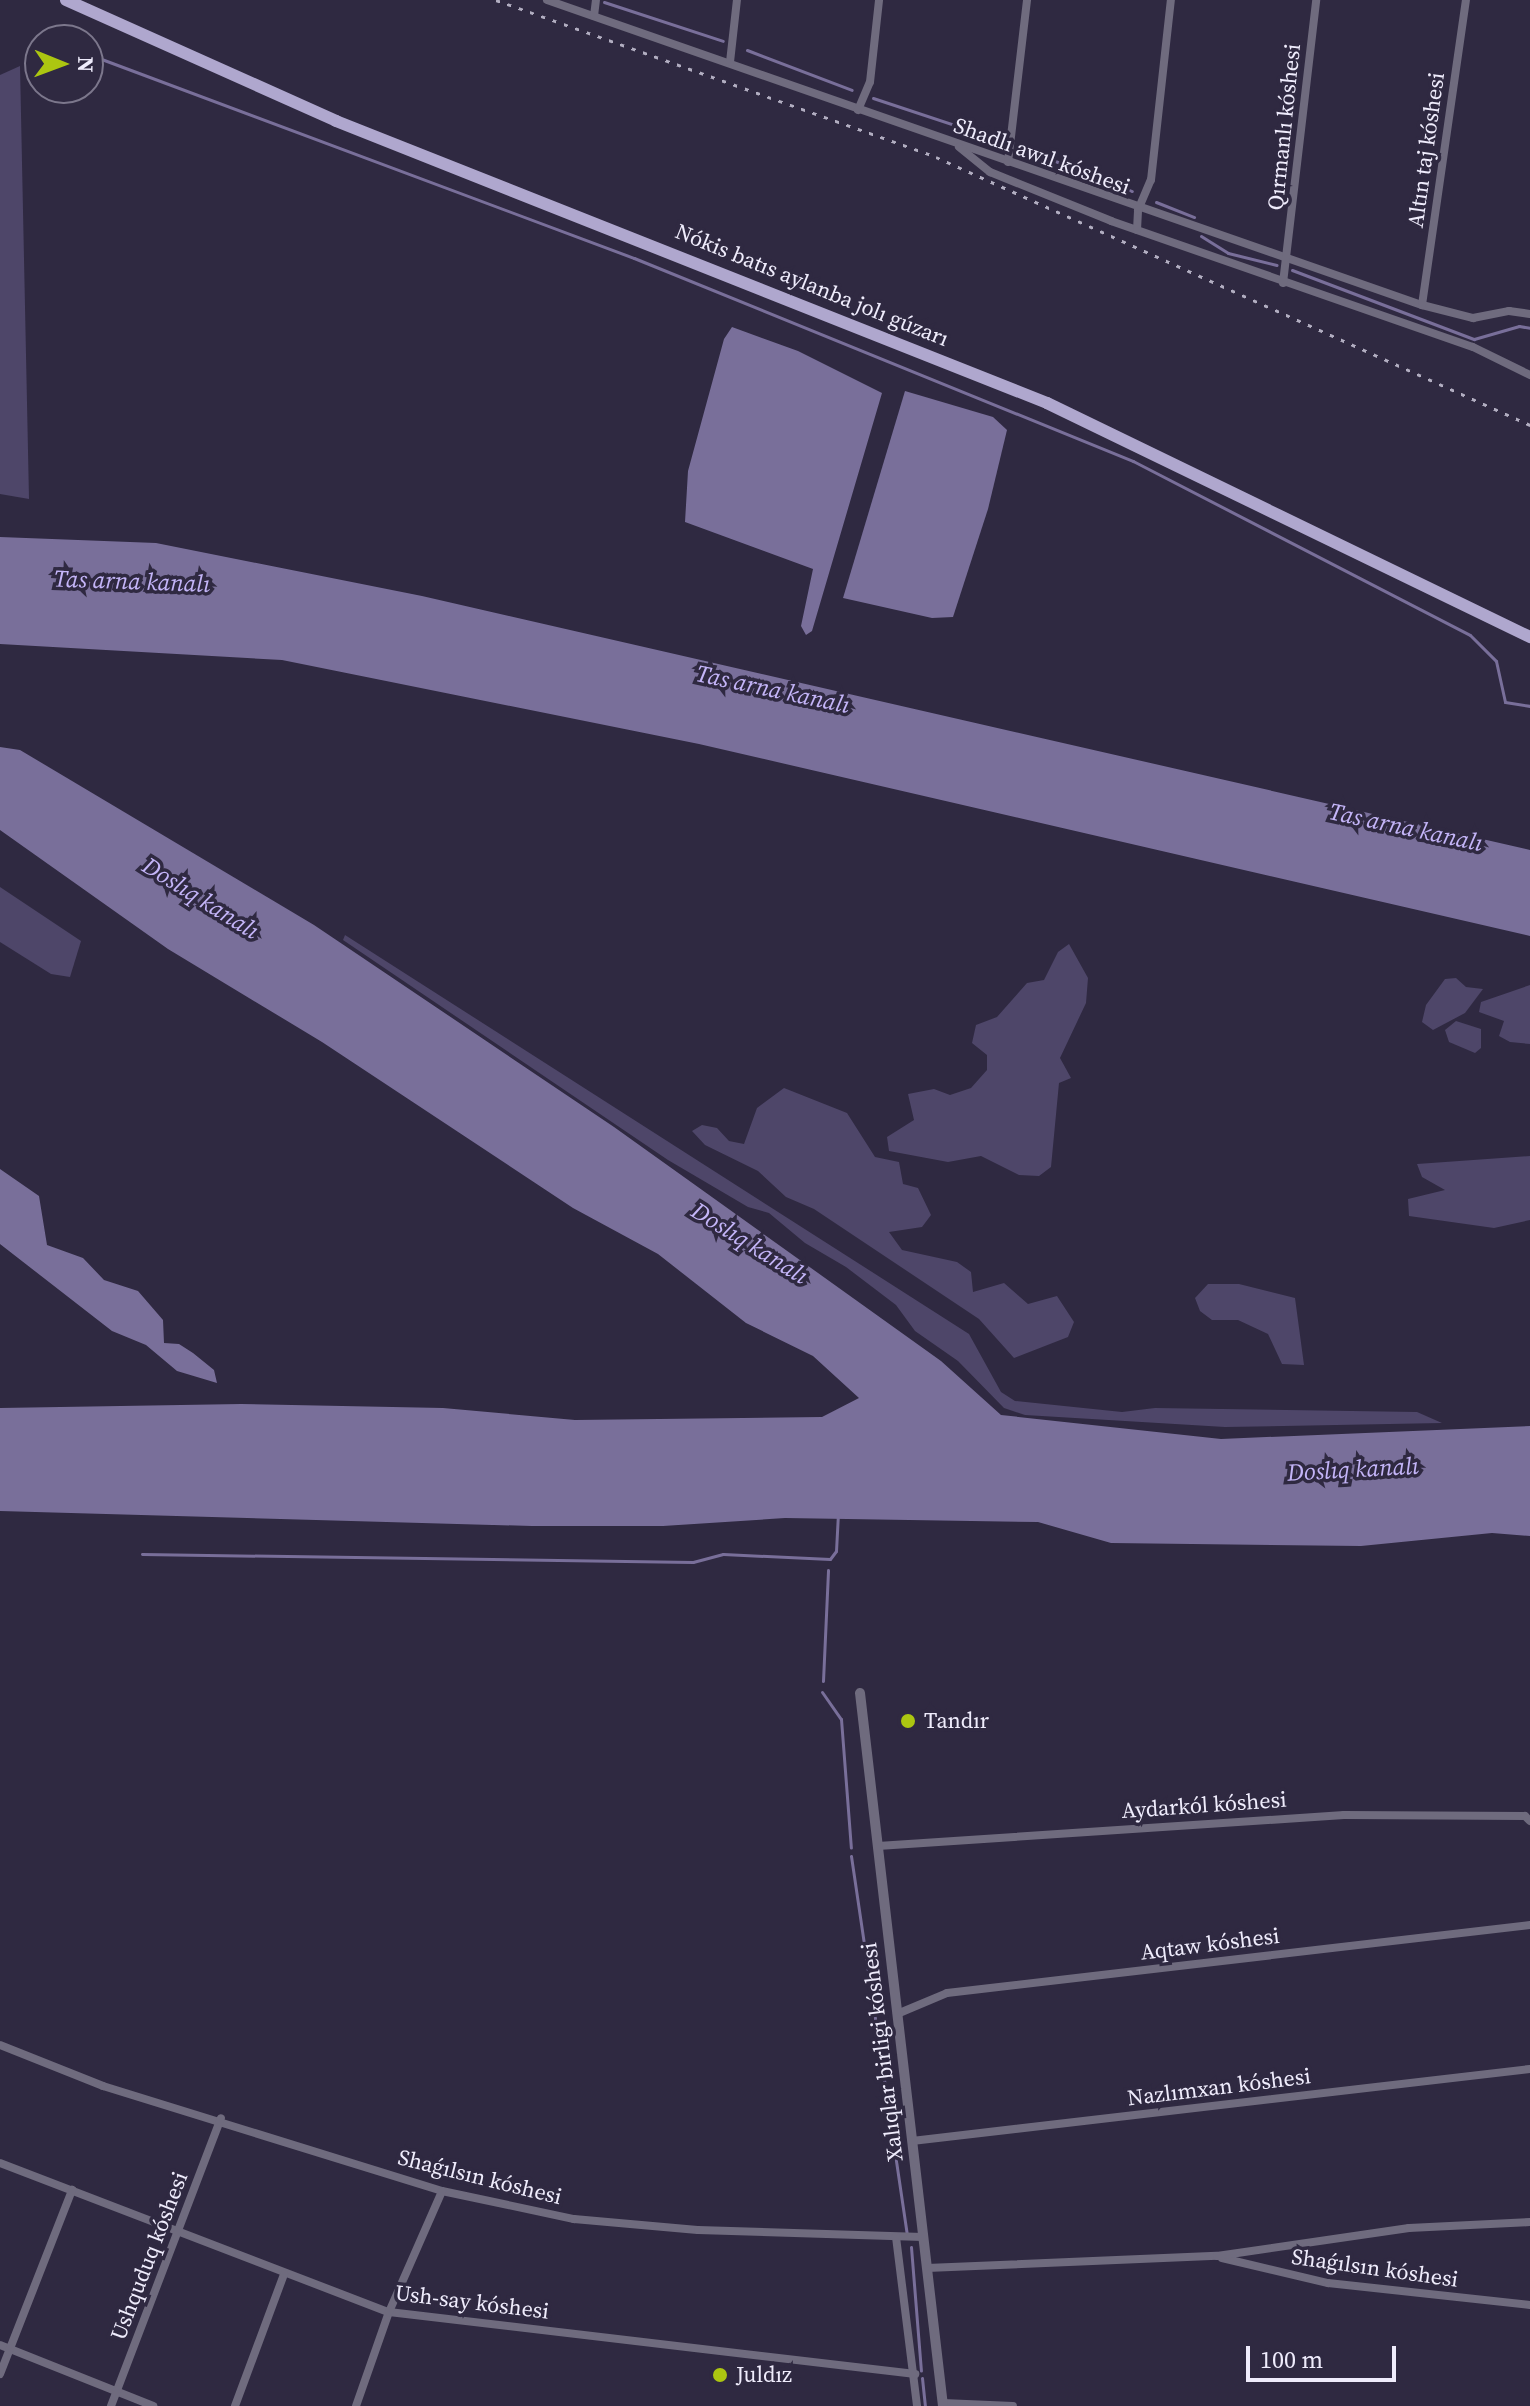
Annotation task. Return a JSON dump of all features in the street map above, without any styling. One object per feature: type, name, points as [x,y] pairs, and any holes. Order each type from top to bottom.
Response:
[{"type":"main road","name":"Nókis batıs aylanba jolı gúzarı","points":[[66,0],[336,121],[1047,403],[1530,637]]},
{"type":"street","name":"Shadlı awıl kóshesi","points":[[547,0],[730,62],[1138,210],[1289,257],[1422,305],[1473,318],[1509,311],[1530,314]]},
{"type":"street","points":[[594,16],[596,0]]},
{"type":"street","points":[[730,62],[737,0]]},
{"type":"street","points":[[858,110],[870,82],[879,0]]},
{"type":"street","points":[[1008,162],[1027,0]]},
{"type":"street","points":[[1137,230],[1138,210],[1151,180],[1171,0]]},
{"type":"street","name":"Qırmanlı kóshesi","points":[[1283,283],[1289,257],[1316,0]]},
{"type":"street","name":"Altın taj kóshesi","points":[[1422,305],[1466,0]]},
{"type":"street","points":[[956,144],[990,172],[1283,283],[1473,347],[1530,375]]},
{"type":"street","name":"Xalıqlar birligi kóshesi","points":[[860,1693],[943,2404]]},
{"type":"street","name":"Aydarkól kóshesi","points":[[878,1846],[1344,1815],[1525,1816],[1530,1821]]},
{"type":"street","name":"Aqtaw kóshesi","points":[[897,2014],[947,1993],[1530,1925]]},
{"type":"street","name":"Shaǵılsın kóshesi","points":[[0,2045],[103,2086],[221,2118],[442,2191],[574,2219],[698,2230],[923,2237]]},
{"type":"street","name":"Nazlımxan kóshesi","points":[[912,2141],[1530,2069]]},
{"type":"street","name":"Ushquduq kóshesi","points":[[111,2406],[221,2118]]},
{"type":"street","name":"Ush-say kóshesi","points":[[0,2163],[389,2312],[915,2374]]},
{"type":"street","points":[[0,2374],[72,2190]]},
{"type":"street","points":[[356,2406],[389,2312],[442,2191]]},
{"type":"street","name":"Shaǵılsın kóshesi","points":[[927,2268],[1217,2256],[1409,2228],[1530,2222]]},
{"type":"street","points":[[896,2237],[917,2406]]},
{"type":"street","name":"Shaǵılsın kóshesi","points":[[1217,2256],[1328,2283],[1530,2305]]},
{"type":"street","points":[[235,2406],[284,2274]]},
{"type":"street","points":[[0,2345],[153,2406]]},
{"type":"street","points":[[943,2404],[1013,2406]]},
{"type":"shaded area","points":[[20,66],[29,499],[0,494],[0,75]]},
{"type":"shaded area","points":[[0,887],[81,941],[70,977],[51,974],[0,942]]},
{"type":"shaded area","points":[[345,935],[969,1334],[1001,1392],[1015,1401],[1122,1412],[1155,1408],[1417,1412],[1442,1423],[1225,1427],[1025,1415],[1004,1408],[958,1361],[915,1331],[896,1305],[846,1267],[805,1243],[769,1213],[748,1207],[668,1160],[343,940]]},
{"type":"shaded area","points":[[1069,944],[1088,978],[1086,1003],[1060,1058],[1071,1078],[1059,1083],[1051,1167],[1039,1176],[1019,1175],[981,1156],[948,1162],[889,1151],[887,1137],[914,1120],[908,1094],[934,1089],[950,1095],[971,1088],[987,1070],[987,1055],[972,1043],[976,1025],[997,1017],[1027,983],[1044,980],[1058,952]]},
{"type":"shaded area","points":[[1456,978],[1466,987],[1483,989],[1465,1013],[1433,1030],[1422,1022],[1426,1005],[1445,979]]},
{"type":"shaded area","points":[[1530,985],[1530,1044],[1510,1042],[1499,1036],[1504,1021],[1479,1012],[1481,1002]]},
{"type":"shaded area","points":[[1456,1021],[1481,1029],[1481,1048],[1475,1053],[1449,1042],[1445,1030]]},
{"type":"shaded area","points":[[784,1088],[847,1113],[875,1157],[899,1162],[903,1184],[918,1188],[931,1215],[922,1227],[889,1232],[902,1250],[957,1262],[971,1272],[973,1292],[1004,1283],[1028,1304],[1057,1296],[1074,1322],[1068,1337],[1014,1358],[979,1319],[814,1209],[786,1197],[758,1171],[705,1145],[692,1131],[702,1125],[717,1128],[729,1141],[744,1144],[757,1108]]},
{"type":"shaded area","points":[[1530,1156],[1530,1220],[1494,1228],[1409,1216],[1408,1199],[1445,1190],[1422,1177],[1417,1164]]},
{"type":"shaded area","points":[[1208,1284],[1239,1284],[1295,1298],[1304,1365],[1282,1364],[1268,1334],[1238,1320],[1212,1320],[1200,1311],[1195,1298]]},
{"type":"water","points":[[732,327],[798,351],[882,393],[812,631],[806,635],[801,626],[813,569],[685,522],[688,471],[724,339]]},
{"type":"water","points":[[905,391],[993,417],[1007,430],[988,509],[953,617],[932,618],[843,598]]},
{"type":"water","name":"Tas arna kanalı","points":[[0,537],[156,543],[422,596],[1530,850],[1530,936],[699,744],[282,660],[0,644]]},
{"type":"water","name":"Doslıq kanalı","points":[[0,747],[20,750],[314,925],[614,1127],[941,1361],[1001,1415],[1221,1439],[1530,1426],[1530,1536],[1492,1533],[1361,1546],[1111,1543],[1038,1522],[785,1518],[663,1526],[532,1526],[0,1511],[0,1408],[241,1404],[443,1408],[575,1420],[822,1417],[859,1398],[813,1356],[746,1323],[658,1254],[573,1208],[322,1042],[168,949],[0,830]]},
{"type":"water","points":[[0,1169],[39,1196],[47,1245],[83,1258],[104,1280],[138,1291],[163,1320],[164,1343],[179,1344],[193,1353],[214,1370],[217,1383],[177,1371],[146,1345],[112,1331],[0,1244]]},
{"type":"waterway","points":[[604,2],[723,41]]},
{"type":"waterway","points":[[747,50],[852,90]]},
{"type":"waterway","points":[[104,60],[634,258],[1133,461],[1470,635],[1496,661],[1505,702],[1530,706]]},
{"type":"waterway","points":[[873,98],[1000,140]]},
{"type":"waterway","points":[[1022,148],[1132,191]]},
{"type":"waterway","points":[[1156,202],[1194,217]]},
{"type":"waterway","points":[[1201,236],[1228,253],[1277,265]]},
{"type":"waterway","points":[[1292,270],[1474,339],[1519,326],[1530,328]]},
{"type":"waterway","points":[[142,1554],[693,1562],[723,1554],[830,1559],[836,1551],[838,1516]]},
{"type":"waterway","points":[[823,1681],[828,1570]]},
{"type":"waterway","points":[[822,1692],[841,1719],[851,1848]]},
{"type":"waterway","points":[[851,1856],[907,2233]]},
{"type":"waterway","points":[[911,2247],[921,2371]]},
{"type":"waterway","points":[[922,2378],[925,2406]]},
{"type":"railway","points":[[496,0],[936,157],[1530,425]]},
{"type":"place","name":"Tandır","points":[[908,1721]]},
{"type":"place","name":"Juldız","points":[[720,2375]]}]
